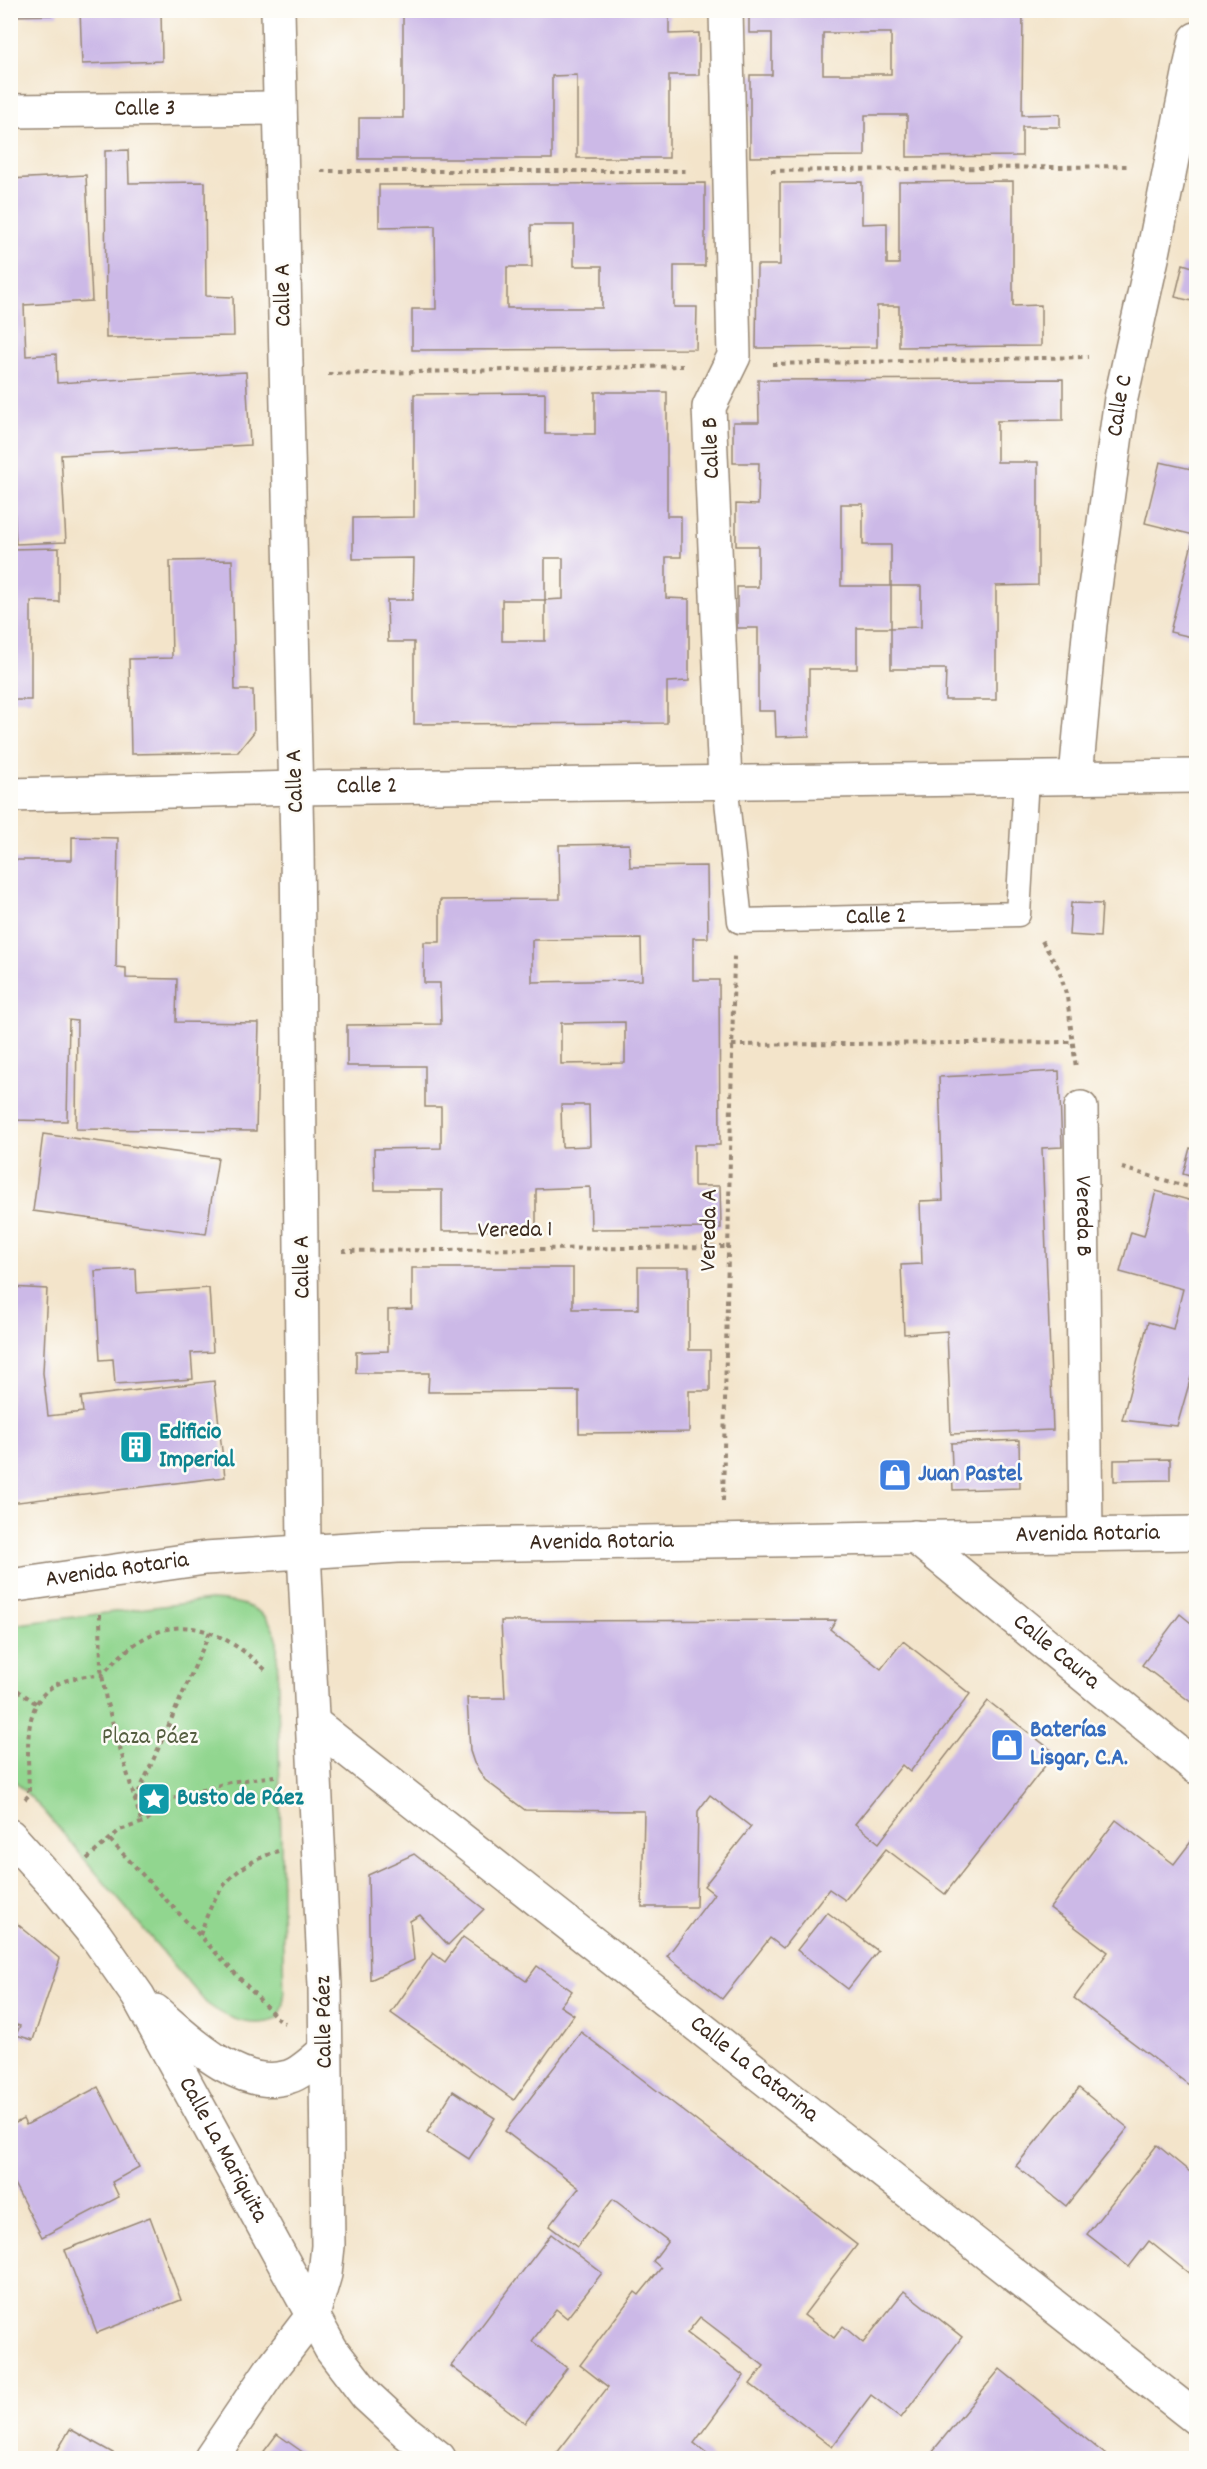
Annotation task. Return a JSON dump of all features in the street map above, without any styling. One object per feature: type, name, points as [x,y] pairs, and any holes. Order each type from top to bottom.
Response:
[{"type":"street","name":"Calle A","points":[[278,10],[296,788],[303,1251],[304,1551]]},
{"type":"street","name":"Calle B","points":[[725,782],[709,407],[735,356],[726,10]]},
{"type":"street","name":"Calle C","points":[[1076,777],[1092,612],[1121,398],[1197,39]]},
{"type":"street","name":"Calle 3","points":[[10,111],[280,108]]},
{"type":"street","name":"Calle 2","points":[[10,795],[296,788],[1197,776]]},
{"type":"street","name":"Vereda B","points":[[1082,1108],[1086,1534]]},
{"type":"street","name":"Avenida Rotaria","points":[[10,1586],[205,1558],[398,1546],[1197,1533]]},
{"type":"street","name":"Calle Caura","points":[[915,1537],[1197,1767]]},
{"type":"street","name":"Calle Páez","points":[[211,2458],[270,2371],[313,2314],[325,2274],[328,2246],[326,2050],[304,1551]]},
{"type":"street","name":"Calle La Catarina","points":[[312,1714],[1197,2418]]},
{"type":"street","name":"Calle La Mariquita","points":[[10,1836],[96,1936],[138,1996],[332,2349],[367,2396],[406,2433],[439,2458]]},
{"type":"street","points":[[138,1996],[212,2058],[234,2070],[254,2076],[273,2080],[290,2077],[326,2050]]},
{"type":"lane","points":[[1018,914],[1026,778]]},
{"type":"lane","points":[[725,782],[740,921]]},
{"type":"lane","name":"Calle 2","points":[[740,921],[1018,914]]},
{"type":"path","points":[[1018,914],[1040,937],[1059,969],[1067,997],[1082,1108]]},
{"type":"path","name":"Vereda A","points":[[722,1540],[734,955],[740,921]]},
{"type":"path","points":[[732,1045],[1073,1042]]},
{"type":"path","points":[[1083,1157],[1197,1189]]},
{"type":"path","name":"Vereda 1","points":[[303,1251],[728,1247]]},
{"type":"path","points":[[99,1573],[102,1675],[114,1733],[141,1824]]},
{"type":"path","points":[[23,1801],[29,1795],[28,1730],[37,1704],[46,1691],[56,1683],[68,1678],[102,1675],[125,1651],[162,1630],[181,1627],[198,1628],[235,1644],[312,1714]]},
{"type":"path","points":[[135,1802],[210,1632]]},
{"type":"path","points":[[10,1685],[37,1704]]},
{"type":"path","points":[[55,1886],[120,1830],[141,1824],[174,1798],[230,1782],[315,1773]]},
{"type":"path","points":[[110,1840],[278,2019],[326,2050]]},
{"type":"path","points":[[200,1936],[207,1913],[220,1887],[246,1864],[281,1851],[318,1845]]},
{"type":"green space","name":"Plaza Páez","points":[[210,1600],[242,1604],[259,1612],[273,1628],[277,1639],[284,2005],[278,2019],[268,2022],[240,2021],[222,2014],[206,2003],[44,1811],[11,1777],[11,1625]]},
{"type":"building","points":[[10,10],[58,10],[58,15],[10,16]]},
{"type":"building","points":[[80,10],[161,10],[162,61],[82,64]]},
{"type":"building","points":[[403,10],[669,10],[669,34],[699,33],[699,75],[669,75],[669,158],[577,158],[577,75],[552,76],[552,159],[359,159],[359,118],[403,118]]},
{"type":"building","points":[[749,10],[1023,10],[1022,115],[1060,114],[1060,127],[1022,127],[1022,156],[907,157],[907,115],[865,115],[865,156],[750,157],[750,75],[772,75],[772,33],[749,33]],"holes":[[[823,33],[891,33],[891,74],[823,74]]]},
{"type":"building","points":[[128,150],[129,183],[205,182],[206,296],[233,297],[234,336],[106,338],[105,151]]},
{"type":"building","points":[[86,175],[92,301],[24,305],[26,356],[56,354],[57,383],[246,372],[250,445],[61,455],[66,542],[16,544],[10,429],[10,179]]},
{"type":"building","points":[[1013,181],[1013,306],[1041,305],[1041,346],[899,347],[899,306],[877,306],[877,347],[756,348],[757,265],[780,265],[780,183],[862,182],[862,224],[887,223],[887,264],[899,264],[899,182]]},
{"type":"building","points":[[705,183],[705,266],[674,266],[674,307],[697,307],[696,349],[412,350],[412,309],[436,309],[435,226],[379,227],[379,185]],"holes":[[[531,225],[574,225],[574,266],[602,266],[602,308],[507,308],[507,267],[532,267]]]},
{"type":"building","points":[[1183,264],[1196,268],[1196,302],[1175,297]]},
{"type":"building","points":[[1063,379],[1063,420],[997,421],[997,462],[1038,462],[1038,585],[996,586],[996,700],[945,700],[946,669],[891,669],[891,628],[857,628],[857,669],[809,669],[809,736],[776,737],[775,711],[758,711],[758,628],[737,628],[737,587],[758,587],[758,546],[736,546],[736,504],[758,505],[759,463],[733,463],[733,422],[759,422],[758,380]],"holes":[[[841,504],[863,504],[863,545],[891,545],[891,586],[841,586]],[[891,586],[921,586],[921,627],[891,628]]]},
{"type":"building","points":[[595,392],[667,392],[667,516],[681,516],[681,557],[666,557],[666,598],[689,599],[689,681],[667,682],[667,723],[414,724],[414,642],[388,642],[387,600],[413,600],[414,558],[353,559],[353,518],[414,517],[414,394],[545,393],[545,434],[595,434]],"holes":[[[545,558],[563,558],[563,599],[545,600]],[[502,600],[545,600],[545,641],[502,641]]]},
{"type":"building","points":[[1160,462],[1196,470],[1196,638],[1170,632],[1194,535],[1145,523]]},
{"type":"building","points":[[59,548],[59,602],[31,601],[31,700],[10,700],[10,549]]},
{"type":"building","points":[[232,560],[235,690],[253,690],[254,732],[238,752],[131,754],[129,659],[172,658],[170,561]]},
{"type":"building","points":[[72,837],[118,838],[116,967],[126,968],[126,978],[177,979],[176,1022],[259,1023],[256,1131],[76,1129],[77,1021],[69,1020],[67,1121],[10,1120],[10,860],[72,860]]},
{"type":"building","points":[[629,844],[630,867],[707,866],[708,938],[693,938],[693,980],[719,980],[720,1145],[694,1145],[694,1186],[720,1186],[721,1228],[591,1229],[590,1187],[536,1189],[536,1230],[442,1231],[442,1190],[375,1190],[374,1149],[441,1148],[441,1107],[425,1107],[425,1066],[347,1066],[347,1025],[441,1024],[440,983],[424,983],[424,942],[440,942],[440,900],[560,899],[559,845]],"holes":[[[641,939],[642,980],[532,982],[532,940]],[[625,1022],[625,1063],[561,1064],[561,1023]],[[561,1105],[589,1105],[590,1146],[562,1147]]]},
{"type":"building","points":[[1071,903],[1102,904],[1100,937],[1069,935]]},
{"type":"building","points":[[1059,1071],[1062,1147],[1042,1148],[1053,1430],[951,1434],[947,1331],[904,1334],[901,1265],[922,1264],[920,1201],[943,1200],[939,1077]]},
{"type":"building","points":[[43,1134],[218,1158],[206,1234],[33,1211]]},
{"type":"building","points":[[1190,1148],[1196,1150],[1196,1178],[1183,1174]]},
{"type":"building","points":[[1156,1191],[1196,1202],[1196,1378],[1191,1377],[1177,1426],[1122,1420],[1148,1322],[1173,1329],[1183,1289],[1120,1272],[1131,1232],[1144,1236]]},
{"type":"building","points":[[638,1267],[689,1267],[689,1350],[710,1350],[710,1391],[689,1391],[689,1432],[579,1433],[579,1391],[428,1392],[429,1373],[356,1373],[356,1352],[388,1351],[388,1310],[412,1309],[412,1268],[573,1268],[573,1309],[638,1309]]},
{"type":"building","points":[[136,1269],[137,1293],[209,1288],[213,1352],[191,1353],[193,1379],[115,1384],[113,1359],[100,1360],[95,1271]]},
{"type":"building","name":"Edificio Imperial","points":[[10,1287],[47,1289],[43,1373],[48,1416],[83,1412],[81,1397],[214,1381],[225,1477],[10,1503]]},
{"type":"building","points":[[1019,1440],[1020,1488],[953,1490],[951,1443]]},
{"type":"building","points":[[1170,1459],[1170,1480],[1114,1481],[1114,1460]]},
{"type":"building","points":[[1180,1614],[1196,1627],[1196,1706],[1142,1665]]},
{"type":"building","points":[[836,1620],[830,1629],[881,1669],[903,1641],[970,1694],[910,1772],[902,1765],[855,1824],[879,1843],[988,1701],[1055,1753],[945,1894],[886,1849],[845,1900],[829,1889],[783,1948],[770,1938],[722,1999],[667,1956],[714,1894],[704,1886],[751,1827],[710,1795],[698,1811],[696,1907],[642,1907],[644,1811],[525,1810],[485,1780],[474,1763],[470,1751],[467,1698],[505,1698],[501,1621]]},
{"type":"building","points":[[1116,1820],[1174,1864],[1193,1839],[1196,1841],[1196,2074],[1189,2085],[1074,1998],[1108,1952],[1050,1908]]},
{"type":"building","points":[[414,1854],[484,1909],[448,1945],[420,1915],[410,1921],[414,1960],[370,1980],[368,1875]]},
{"type":"building","points":[[827,1912],[878,1951],[848,1989],[797,1950]]},
{"type":"building","points":[[10,1918],[60,1959],[33,2040],[16,2035],[20,2026],[10,2023]]},
{"type":"building","points":[[463,1937],[526,1981],[537,1966],[572,1991],[560,2006],[574,2015],[514,2100],[391,2013],[433,1953],[445,1962]]},
{"type":"building","points":[[581,2032],[857,2245],[804,2315],[834,2338],[843,2326],[863,2343],[904,2291],[962,2337],[901,2418],[871,2395],[832,2447],[750,2384],[764,2366],[700,2317],[687,2333],[744,2376],[694,2443],[713,2458],[553,2458],[608,2387],[580,2365],[635,2292],[639,2295],[661,2268],[653,2261],[668,2241],[613,2199],[577,2247],[549,2226],[579,2188],[505,2131]]},
{"type":"building","points":[[98,2087],[139,2167],[112,2182],[119,2197],[42,2237],[10,2176],[10,2126],[23,2119],[26,2125]]},
{"type":"building","points":[[1079,2088],[1128,2128],[1066,2206],[1016,2166]]},
{"type":"building","points":[[453,2091],[495,2118],[469,2159],[427,2132]]},
{"type":"building","points":[[1157,2145],[1190,2172],[1196,2164],[1196,2279],[1149,2241],[1129,2267],[1087,2234]]},
{"type":"building","points":[[150,2217],[181,2300],[97,2333],[65,2250]]},
{"type":"building","points":[[551,2234],[602,2273],[567,2318],[556,2309],[532,2341],[567,2368],[525,2423],[451,2366]]},
{"type":"building","points":[[1000,2369],[1096,2447],[1110,2458],[927,2458]]},
{"type":"building","points":[[70,2429],[122,2458],[53,2458]]},
{"type":"building","points":[[277,2434],[311,2458],[259,2458]]},
{"type":"place","name":"Edificio Imperial","points":[[136,1447]]},
{"type":"place","name":"Juan Pastel","points":[[895,1475]]},
{"type":"place","name":"Baterías Lisgar, C.A.","points":[[1007,1745]]},
{"type":"place","name":"Busto de Páez","points":[[154,1799]]}]
